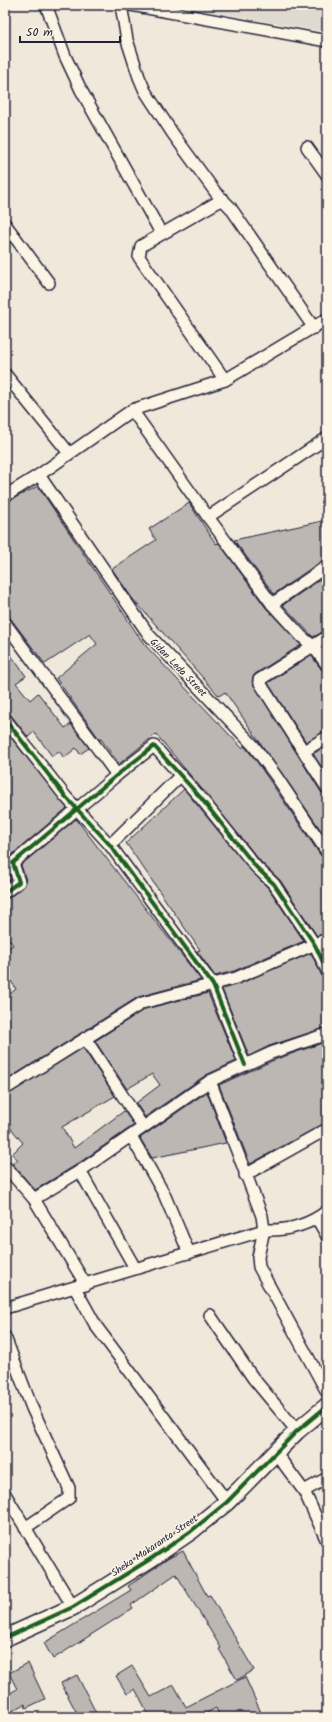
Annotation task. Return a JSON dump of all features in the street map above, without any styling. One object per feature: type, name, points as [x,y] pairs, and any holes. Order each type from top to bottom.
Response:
[{"type":"street","points":[[46,5],[65,56],[81,90],[161,233]]},
{"type":"street","points":[[121,5],[127,40],[145,91],[173,134],[216,194],[230,207],[314,328]]},
{"type":"street","points":[[131,5],[327,41]]},
{"type":"street","points":[[307,147],[327,175]]},
{"type":"street","points":[[223,199],[161,233],[141,246],[139,257],[224,380]]},
{"type":"street","points":[[5,224],[49,283]]},
{"type":"street","points":[[5,496],[39,475],[132,410],[205,388],[224,380],[327,320]]},
{"type":"street","points":[[5,374],[70,453]]},
{"type":"street","points":[[132,410],[208,518],[272,604],[302,637],[313,646],[327,666]]},
{"type":"street","points":[[208,518],[327,438]]},
{"type":"street","name":"Gidan Leda Street","points":[[39,475],[149,635],[253,745],[276,776],[327,852]]},
{"type":"street","points":[[272,604],[327,566]]},
{"type":"street","points":[[5,623],[117,775]]},
{"type":"street","points":[[327,636],[259,680],[327,788]]},
{"type":"street","points":[[5,719],[65,796],[110,845],[213,985],[245,1065]]},
{"type":"street","points":[[304,751],[327,737]]},
{"type":"street","points":[[5,892],[19,882],[13,863],[117,775],[154,746],[200,797],[256,867],[274,884],[315,945],[327,971]]},
{"type":"street","points":[[110,845],[181,776]]},
{"type":"street","points":[[5,1089],[142,1002],[236,978],[327,939]]},
{"type":"street","points":[[34,1199],[80,1171],[210,1081],[271,1053],[327,1034]]},
{"type":"street","points":[[85,1038],[143,1128]]},
{"type":"street","points":[[210,1081],[262,1216],[264,1230],[258,1257],[259,1267],[327,1392]]},
{"type":"street","points":[[245,1175],[327,1129]]},
{"type":"street","points":[[131,1136],[164,1194],[189,1253]]},
{"type":"street","points":[[5,1166],[34,1199],[81,1286],[96,1326],[227,1502]]},
{"type":"street","points":[[80,1171],[135,1268]]},
{"type":"street","points":[[5,1308],[264,1230],[280,1231],[317,1218],[327,1211]]},
{"type":"street","points":[[317,1218],[327,1236]]},
{"type":"street","points":[[210,1315],[253,1378],[297,1431]]},
{"type":"street","points":[[5,1337],[32,1408],[69,1488],[70,1494],[69,1498],[25,1528]]},
{"type":"street","name":"Sheka Makaranta Street","points":[[5,1638],[73,1607],[159,1554],[190,1532],[227,1502],[274,1452],[327,1406]]},
{"type":"street","points":[[274,1452],[304,1491],[327,1541]]},
{"type":"street","points":[[304,1491],[327,1478]]},
{"type":"street","points":[[5,1494],[8,1506],[25,1528],[73,1607]]},
{"type":"shaded area","points":[[175,5],[327,5],[327,32]]},
{"type":"building","points":[[38,486],[144,644],[242,748],[244,746],[255,759],[321,856],[327,859],[327,932],[317,936],[280,880],[261,862],[156,734],[119,764],[56,678],[97,644],[90,634],[45,664],[5,611],[5,503]]},
{"type":"building","points":[[189,503],[216,544],[219,543],[266,608],[301,645],[255,674],[252,682],[321,792],[327,795],[327,839],[225,692],[219,696],[132,598],[112,569],[156,540],[149,529]]},
{"type":"building","points":[[327,520],[327,559],[323,560],[274,594],[234,540]]},
{"type":"building","points":[[327,575],[327,630],[313,637],[283,605]]},
{"type":"building","points":[[5,647],[26,676],[16,683],[30,700],[38,693],[65,728],[71,724],[89,748],[80,754],[76,748],[64,758],[59,751],[52,756],[34,732],[28,737],[11,715],[5,712]]},
{"type":"building","points":[[311,655],[321,669],[327,672],[327,730],[306,742],[268,683]]},
{"type":"building","points":[[5,730],[67,808],[8,858],[6,865],[11,879],[5,883]]},
{"type":"building","points":[[327,745],[327,775],[313,754]]},
{"type":"building","points":[[184,789],[251,871],[269,889],[304,941],[234,971],[215,976],[197,951],[200,950],[126,843]]},
{"type":"building","points":[[76,819],[201,980],[138,997],[5,1081],[5,998],[16,989],[5,971],[5,950],[13,945],[5,934],[5,899],[9,898],[25,885],[26,880],[21,865]]},
{"type":"building","points":[[311,953],[321,974],[327,978],[327,1027],[269,1046],[249,1056],[222,989],[239,984]]},
{"type":"building","points":[[208,993],[236,1061],[206,1075],[145,1117],[136,1103],[160,1085],[152,1074],[127,1089],[95,1041],[145,1009]]},
{"type":"building","points":[[325,1042],[327,1045],[327,1122],[250,1164],[219,1085],[274,1060]]},
{"type":"building","points":[[83,1048],[115,1096],[62,1127],[74,1148],[124,1111],[134,1125],[76,1165],[35,1190],[12,1163],[18,1160],[12,1154],[23,1143],[5,1121],[5,1096]]},
{"type":"building","points":[[207,1092],[226,1143],[152,1158],[140,1138]]},
{"type":"building","points":[[183,1551],[207,1596],[210,1595],[254,1670],[237,1680],[219,1649],[221,1648],[176,1574],[131,1605],[133,1608],[53,1659],[44,1643],[131,1590],[128,1586],[169,1558]]},
{"type":"building","points":[[28,1663],[45,1699],[26,1708],[25,1704],[5,1715],[5,1696],[17,1689],[9,1673]]},
{"type":"building","points":[[132,1666],[151,1697],[174,1685],[186,1707],[245,1677],[263,1717],[220,1717],[216,1708],[199,1717],[150,1717],[135,1689],[127,1694],[116,1676]]},
{"type":"building","points":[[77,1675],[98,1717],[79,1717],[61,1683]]},
{"type":"cycle path","points":[[5,719],[65,796],[110,845],[213,985],[245,1065]]},
{"type":"cycle path","points":[[5,892],[19,882],[13,863],[117,775],[154,746],[200,797],[256,867],[274,884],[315,945],[327,971]]},
{"type":"cycle path","points":[[5,1638],[73,1607],[152,1558],[190,1532],[227,1502],[297,1431],[327,1406]]}]
